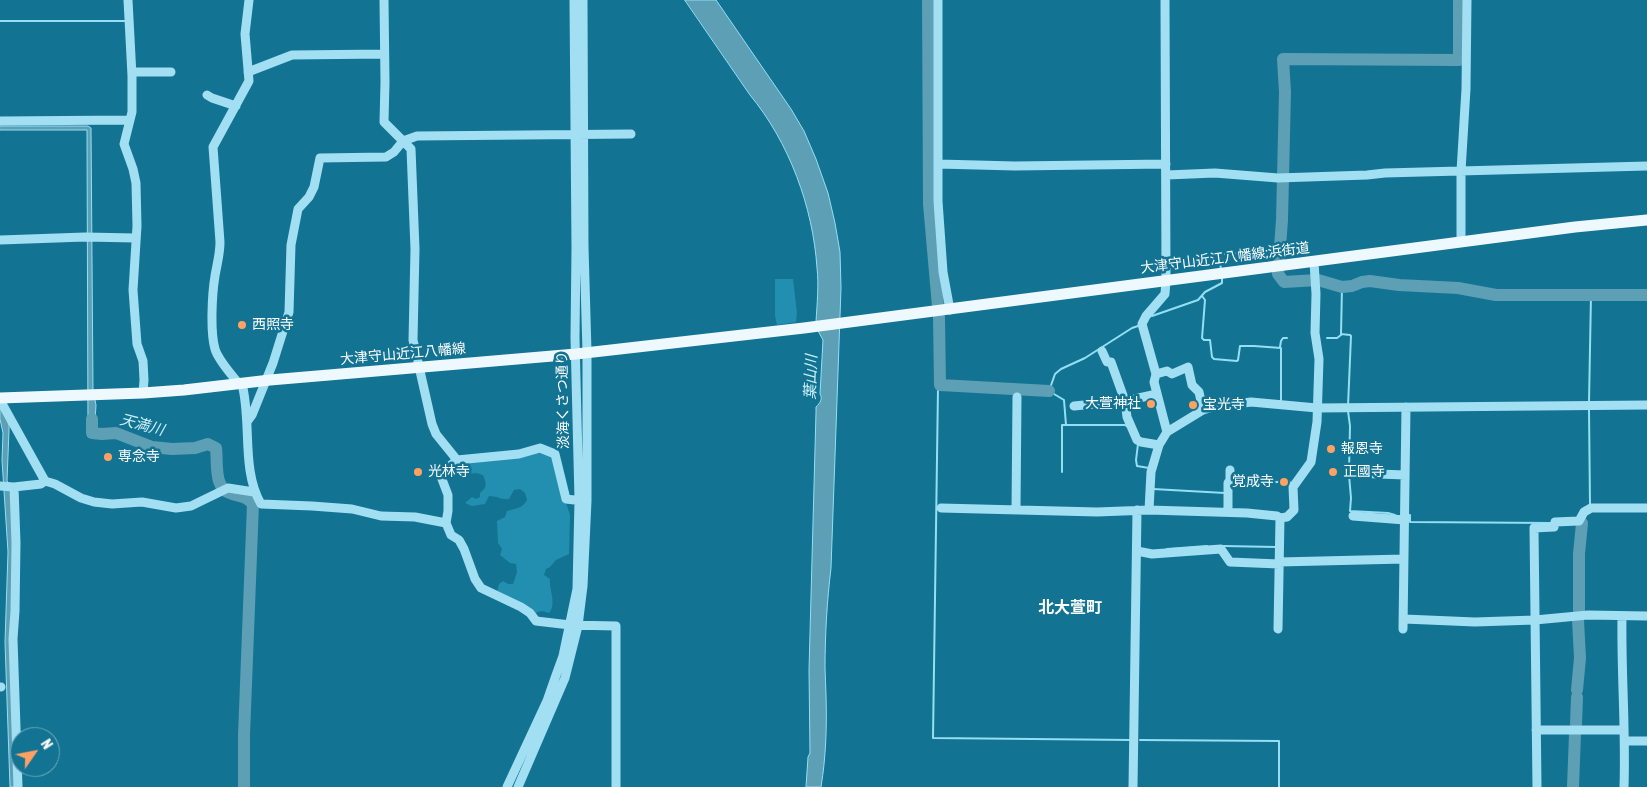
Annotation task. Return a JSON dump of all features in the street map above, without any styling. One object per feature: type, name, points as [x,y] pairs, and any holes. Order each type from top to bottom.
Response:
[{"type":"main road","name":"大津守山近江八幡線;浜街道","points":[[807,328],[1575,227],[1647,220]]},
{"type":"main road","name":"大津守山近江八幡線","points":[[0,399],[143,393],[581,353],[807,328]]},
{"type":"street","points":[[128,0],[132,112],[124,144],[136,182],[133,290],[137,344],[143,361],[143,393]]},
{"type":"street","points":[[249,0],[245,34],[249,82],[213,147],[220,242],[220,253],[213,288],[213,328],[215,350],[241,384],[246,400],[250,468],[254,492],[261,504],[352,510],[381,516],[415,517],[446,523]]},
{"type":"street","points":[[384,0],[384,122],[412,150],[415,249],[413,340],[432,424],[436,434],[457,460]]},
{"type":"street","name":"淡海くさつ通り","points":[[518,787],[564,678],[583,586],[581,353],[584,247],[574,0]]},
{"type":"street","name":"淡海くさつ通り","points":[[580,135],[583,0]]},
{"type":"street","points":[[938,0],[938,201],[943,272],[942,311]]},
{"type":"street","points":[[1166,0],[1167,175],[1165,294],[1146,316],[1142,324],[1156,374],[1154,382],[1167,432]]},
{"type":"street","points":[[1461,242],[1461,171],[1466,89],[1467,0]]},
{"type":"street","points":[[248,72],[292,55],[384,54]]},
{"type":"street","points":[[132,72],[171,72]]},
{"type":"street","points":[[207,95],[236,106]]},
{"type":"street","points":[[0,121],[130,120]]},
{"type":"street","points":[[247,422],[266,381],[289,312],[291,245],[298,209],[309,197],[314,187],[320,158],[386,157],[394,152],[404,141],[417,136],[631,134]]},
{"type":"street","points":[[938,164],[1015,166],[1166,164]]},
{"type":"street","points":[[1167,175],[1215,173],[1278,178],[1384,173],[1647,166]]},
{"type":"street","points":[[0,240],[89,237],[135,238]]},
{"type":"street","points":[[941,508],[1137,513],[1149,510],[1228,512],[1277,516],[1280,518],[1287,517],[1293,513],[1294,484],[1311,462],[1317,422],[1319,358],[1315,333],[1316,294],[1314,262]]},
{"type":"street","points":[[1102,351],[1107,362],[1111,362],[1125,401],[1127,417],[1137,440],[1159,445]]},
{"type":"street","points":[[1156,374],[1167,371],[1172,374],[1188,367],[1193,388],[1199,392],[1204,410]]},
{"type":"street","points":[[1074,406],[1125,401],[1157,394]]},
{"type":"street","points":[[1016,510],[1017,397]]},
{"type":"street","points":[[0,399],[45,481],[55,484],[81,498],[112,504],[142,502],[176,508],[191,506],[224,490],[254,492]]},
{"type":"street","points":[[1149,510],[1151,472],[1159,445],[1167,432],[1204,410],[1213,407],[1251,402],[1317,408],[1647,405]]},
{"type":"street","points":[[1403,629],[1406,407]]},
{"type":"street","points":[[583,501],[566,499],[555,454],[540,448],[519,454],[457,460],[440,474],[448,495],[446,523],[451,535],[459,540],[464,549],[475,579],[481,588],[521,607],[530,613],[536,621],[574,625],[616,626],[616,787]]},
{"type":"street","points":[[1228,512],[1230,470]]},
{"type":"street","points":[[1352,473],[1405,474]]},
{"type":"street","points":[[18,787],[13,639],[16,543],[7,487],[41,484],[45,481]]},
{"type":"street","points":[[1537,787],[1534,528],[1554,527],[1555,522],[1579,521],[1584,512],[1592,508],[1647,508]]},
{"type":"street","points":[[1133,787],[1137,513]]},
{"type":"street","points":[[1353,516],[1405,520]]},
{"type":"street","points":[[1278,629],[1280,518]]},
{"type":"street","points":[[1137,551],[1152,554],[1221,549],[1230,562],[1279,563],[1404,559]]},
{"type":"street","points":[[1404,619],[1475,622],[1535,620],[1588,615],[1647,616]]},
{"type":"street","points":[[1622,616],[1625,741],[1624,787]]},
{"type":"street","name":"淡海くさつ通り","points":[[507,787],[547,701],[574,625]]},
{"type":"street","points":[[1536,730],[1624,730]]},
{"type":"street","points":[[1625,741],[1647,741]]},
{"type":"shaded area","points":[[685,0],[716,0],[791,109],[804,131],[816,159],[828,193],[835,223],[840,252],[841,288],[831,568],[825,643],[826,741],[821,787],[806,787],[808,757],[810,753],[809,670],[816,407],[821,399],[823,340],[817,329],[816,322],[818,281],[815,245],[797,176],[776,133]]},
{"type":"shaded area","points":[[0,126],[88,126],[91,128],[93,391],[96,405],[94,437],[88,437],[87,130],[0,130]]},
{"type":"shaded area","points":[[775,279],[793,279],[797,313],[796,322],[777,325],[775,316]]},
{"type":"shaded area","points":[[0,404],[9,425],[7,481],[10,484],[13,524],[15,727],[10,727],[10,777],[15,777],[15,787],[10,787],[5,642],[8,552],[2,460],[3,433],[0,419]]},
{"type":"shaded area","points":[[537,452],[545,453],[552,457],[570,515],[569,554],[556,560],[546,569],[544,575],[550,579],[553,601],[549,613],[542,611],[535,613],[497,592],[499,584],[503,581],[513,584],[517,572],[516,564],[510,563],[500,555],[502,549],[498,543],[497,521],[505,517],[507,511],[523,505],[527,500],[525,493],[520,489],[514,490],[509,499],[489,496],[485,504],[472,506],[465,503],[472,497],[476,499],[480,497],[480,493],[486,485],[483,475],[471,474],[467,464],[468,461]]},
{"type":"waterway","points":[[928,0],[929,204],[939,318],[940,385],[1049,391]]},
{"type":"waterway","points":[[1459,0],[1459,60],[1283,59],[1285,92],[1282,220],[1278,274],[1284,282],[1318,280],[1342,287],[1370,281],[1399,285],[1458,288],[1496,295],[1647,295]]},
{"type":"waterway","points":[[0,21],[125,21]]},
{"type":"waterway","points":[[1221,270],[1219,254],[1251,253],[1279,256]]},
{"type":"waterway","points":[[1152,316],[1198,300],[1205,292],[1222,283],[1222,277]]},
{"type":"waterway","points":[[1342,287],[1341,334],[1351,336],[1348,406]]},
{"type":"waterway","points":[[1589,402],[1591,295]]},
{"type":"waterway","points":[[1202,296],[1205,300],[1202,338],[1210,340],[1212,357],[1214,359],[1237,361],[1240,346],[1281,348],[1281,402]]},
{"type":"waterway","points":[[1062,472],[1062,425],[1066,425],[1064,400],[1049,391],[1055,374],[1138,326]]},
{"type":"waterway","points":[[1327,338],[1337,338],[1341,335]]},
{"type":"waterway","points":[[1280,347],[1283,338],[1287,338]]},
{"type":"waterway","points":[[940,385],[938,388],[933,738],[1131,740]]},
{"type":"waterway","points":[[1589,410],[1590,505]]},
{"type":"waterway","points":[[1348,411],[1350,426],[1349,471]]},
{"type":"waterway","name":"天満川","points":[[92,419],[92,433],[116,433],[152,447],[172,449],[195,448],[208,444],[216,448],[218,475],[222,487],[232,494],[246,498],[253,504],[244,735],[244,787]]},
{"type":"waterway","points":[[1066,425],[1125,425],[1128,427]]},
{"type":"waterway","points":[[1138,444],[1137,466],[1149,468]]},
{"type":"waterway","points":[[1349,475],[1350,511],[1395,515]]},
{"type":"waterway","points":[[1234,482],[1265,483],[1289,481],[1291,485]]},
{"type":"waterway","points":[[1153,489],[1225,493]]},
{"type":"waterway","points":[[1407,515],[1410,515],[1410,522],[1551,523]]},
{"type":"waterway","points":[[1579,610],[1579,554],[1582,523]]},
{"type":"waterway","points":[[1167,549],[1207,546]]},
{"type":"waterway","points":[[1224,546],[1276,547]]},
{"type":"waterway","points":[[1577,690],[1580,658],[1578,620]]},
{"type":"waterway","points":[[1576,724],[1577,697]]},
{"type":"waterway","points":[[1573,787],[1575,734]]},
{"type":"waterway","points":[[1140,740],[1279,741],[1279,787]]},
{"type":"place","name":"西照寺","points":[[242,325]]},
{"type":"place","name":"大萱神社","points":[[1151,404]]},
{"type":"place","name":"宝光寺","points":[[1193,405]]},
{"type":"place","name":"報恩寺","points":[[1331,449]]},
{"type":"place","name":"専念寺","points":[[108,457]]},
{"type":"place","name":"光林寺","points":[[418,472]]},
{"type":"place","name":"正國寺","points":[[1333,472]]},
{"type":"place","name":"覚成寺","points":[[1284,482]]},
{"type":"district","name":"北大萱町","points":[[1070,608]]},
{"type":"water label","name":"葉山川","points":[[811,377]]}]
